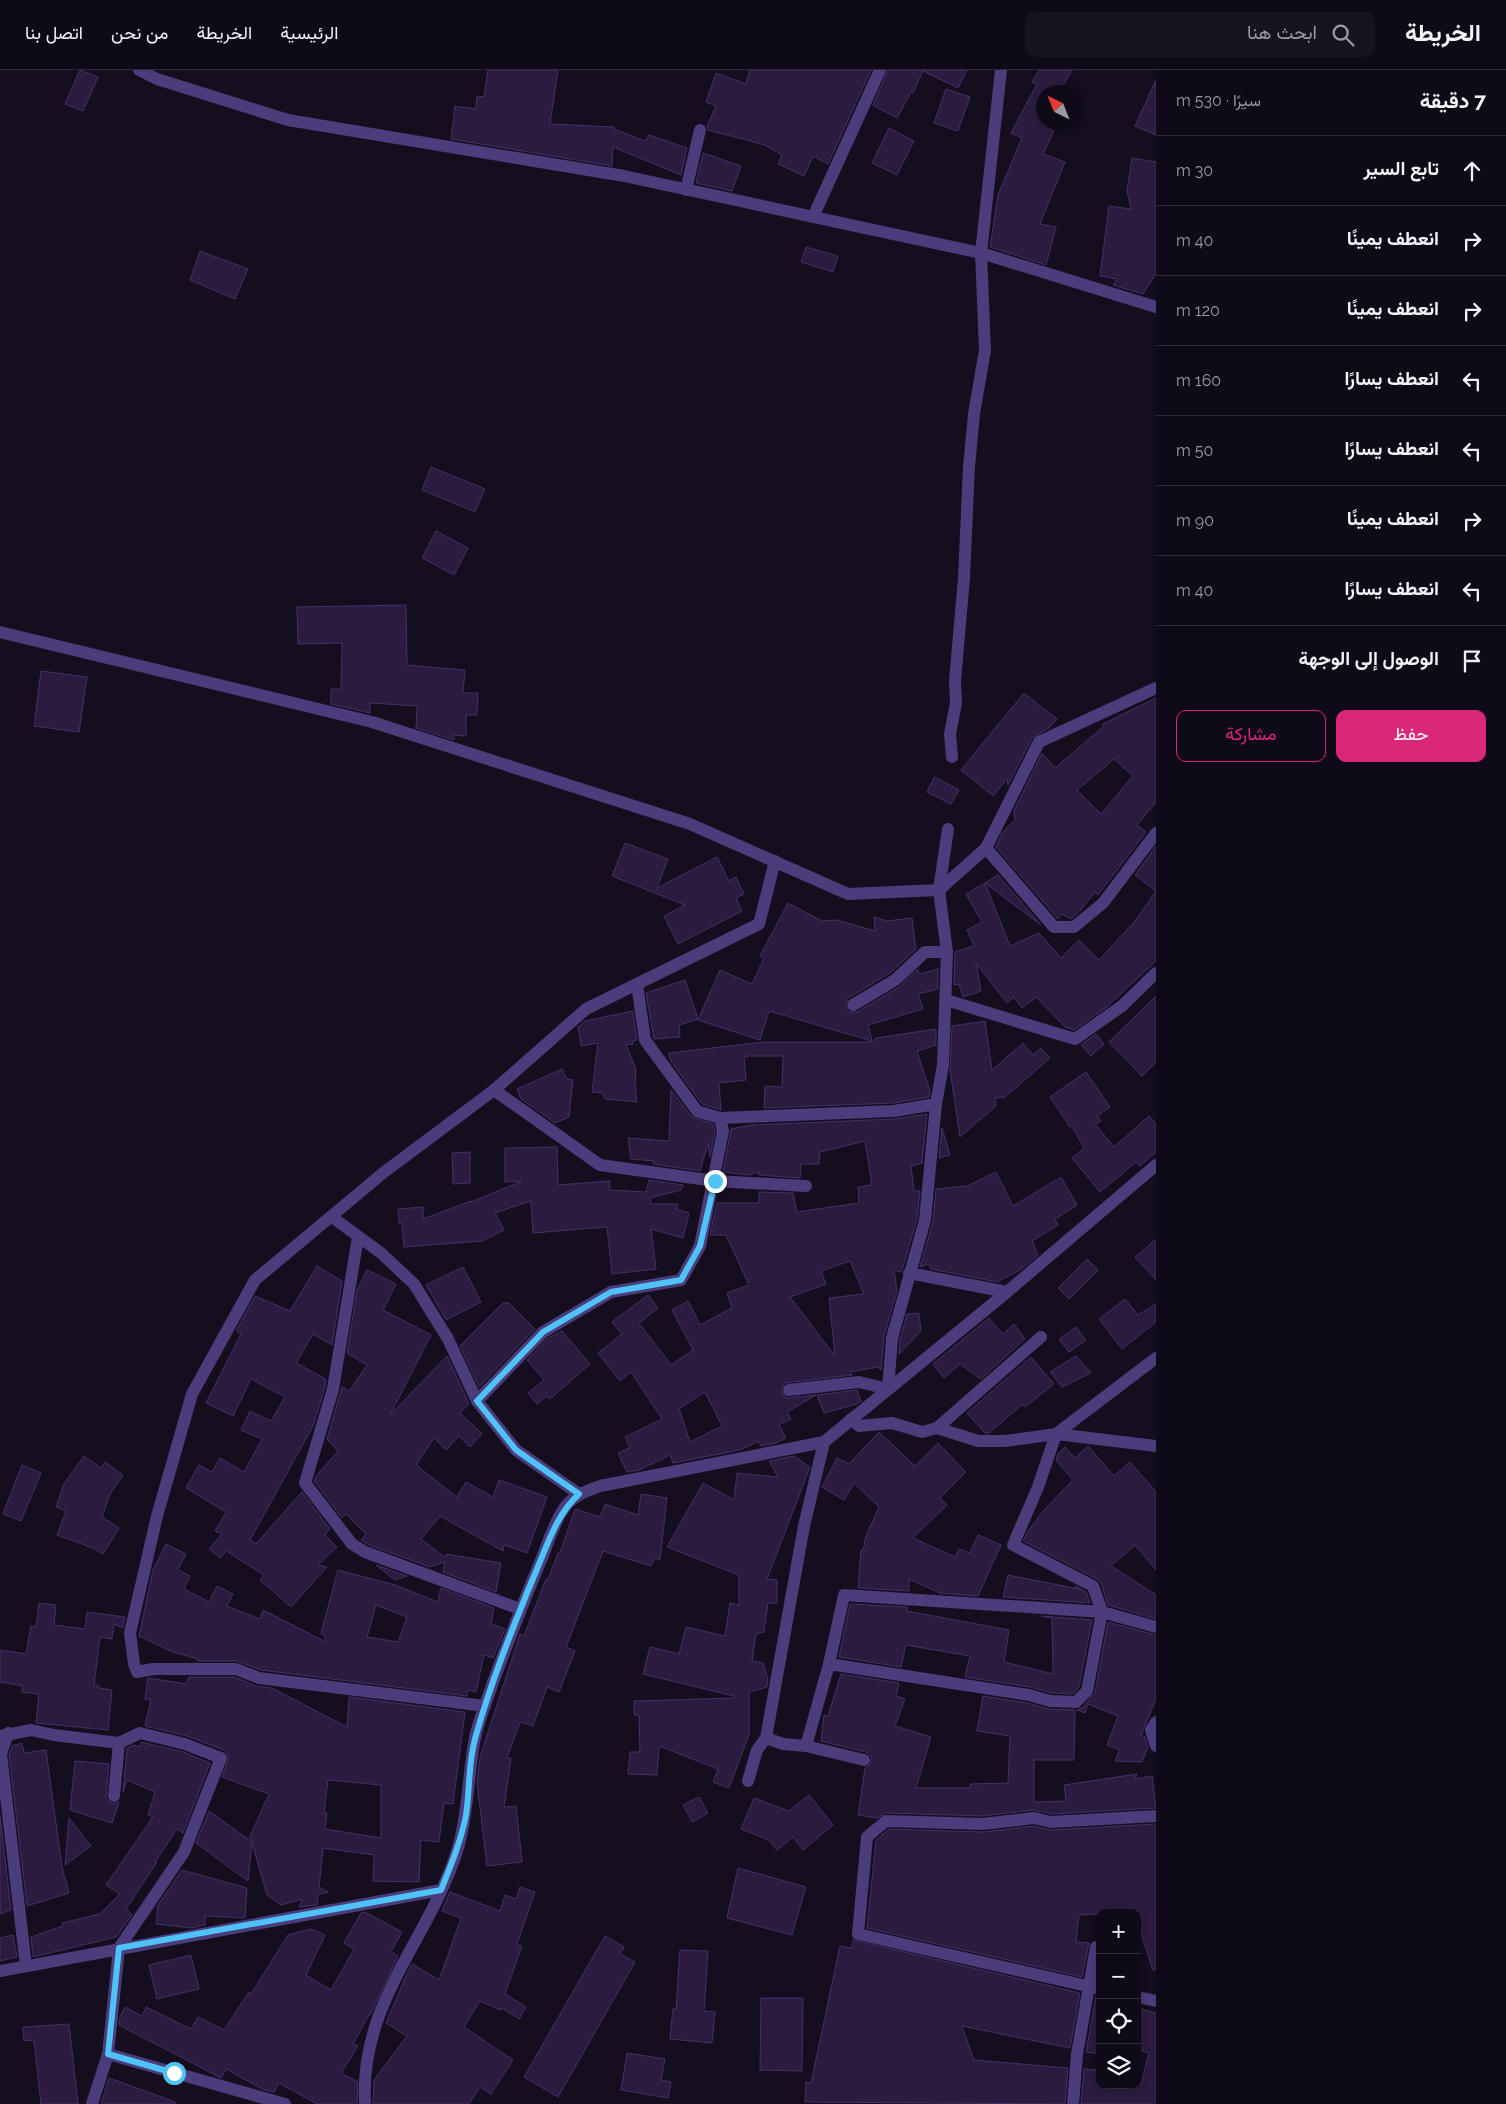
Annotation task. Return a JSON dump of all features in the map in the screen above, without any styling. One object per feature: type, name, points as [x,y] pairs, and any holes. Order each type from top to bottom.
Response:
[{"type":"street","points":[[139,70],[157,79],[288,120],[624,176],[981,253],[1156,307]]},
{"type":"street","points":[[813,217],[880,70]]},
{"type":"street","points":[[952,758],[950,734],[956,703],[955,681],[964,578],[969,468],[974,414],[985,350],[981,253],[1001,70]]},
{"type":"street","points":[[686,190],[700,130]]},
{"type":"street","points":[[0,632],[372,722],[690,824],[848,894],[939,890],[986,848],[1039,742],[1156,688]]},
{"type":"street","points":[[888,1389],[892,1338],[909,1273],[926,1220],[936,1104],[943,1065],[946,952],[939,890],[948,829]]},
{"type":"street","points":[[986,848],[1054,927],[1074,927],[1102,903],[1156,833]]},
{"type":"street","points":[[485,1706],[259,1678],[236,1669],[153,1669],[137,1672],[134,1664],[130,1633],[157,1516],[192,1394],[255,1280],[383,1173],[494,1090],[586,1009],[759,924],[775,862]]},
{"type":"street","points":[[853,1005],[895,980],[925,952],[946,952]]},
{"type":"street","points":[[946,1000],[1075,1038],[1122,1006],[1156,973]]},
{"type":"street","points":[[637,984],[645,1040],[697,1111],[720,1118],[894,1111],[936,1104]]},
{"type":"street","points":[[494,1090],[600,1165],[715,1181],[806,1186]]},
{"type":"street","points":[[477,1401],[543,1332],[611,1292],[681,1280],[700,1246],[715,1181],[723,1131],[720,1118]]},
{"type":"street","points":[[364,2104],[363,2075],[372,2030],[402,1965],[441,1890],[458,1848],[466,1815],[474,1741],[485,1706],[520,1609],[556,1524],[566,1507],[579,1494],[600,1486],[824,1442],[1007,1292],[1156,1165]]},
{"type":"street","points":[[332,1217],[381,1253],[414,1284],[448,1339],[477,1401],[516,1450],[579,1494]]},
{"type":"street","points":[[358,1237],[333,1389],[305,1483],[352,1544],[364,1552],[520,1609]]},
{"type":"street","points":[[909,1273],[1007,1292]]},
{"type":"street","points":[[852,1420],[859,1426],[892,1423],[922,1432],[937,1428],[1040,1337]]},
{"type":"street","points":[[829,1664],[1029,1694],[1050,1701],[1076,1702],[1087,1691],[1102,1612],[1093,1586],[1012,1546],[1038,1487],[1056,1434],[1156,1358]]},
{"type":"street","points":[[789,1390],[859,1382],[888,1389]]},
{"type":"street","points":[[937,1428],[978,1441],[1005,1442],[1056,1434],[1156,1446]]},
{"type":"street","points":[[748,1781],[757,1750],[766,1738],[804,1526],[824,1442]]},
{"type":"street","points":[[806,1746],[829,1664],[844,1595],[1102,1612],[1156,1627]]},
{"type":"street","points":[[1156,1722],[1151,1730],[1156,1746]]},
{"type":"street","points":[[26,1966],[1,1754],[4,1734],[31,1730],[54,1736],[119,1743],[140,1733],[184,1744],[221,1758],[184,1852],[119,1948],[108,2054],[92,2104]]},
{"type":"street","points":[[766,1738],[783,1744],[806,1746],[864,1760]]},
{"type":"street","points":[[114,1796],[119,1743]]},
{"type":"street","points":[[1095,1988],[858,1934],[867,1837],[886,1821],[983,1824],[1034,1818],[1051,1822],[1156,1816]]},
{"type":"street","points":[[0,1971],[441,1890]]},
{"type":"street","points":[[1073,2104],[1077,2054],[1095,1988],[1096,1947]]},
{"type":"street","points":[[1141,1998],[1156,2001]]},
{"type":"street","points":[[108,2054],[285,2104]]},
{"type":"building","points":[[80,70],[98,77],[83,111],[65,104]]},
{"type":"building","points":[[488,70],[558,70],[550,124],[614,127],[614,129],[645,141],[649,135],[687,148],[681,175],[613,147],[612,166],[451,139],[455,106],[476,109],[477,96],[484,97]]},
{"type":"building","points":[[750,70],[871,70],[828,164],[813,156],[804,176],[778,164],[782,155],[765,145],[708,130],[707,126],[716,106],[706,102],[716,73],[746,84]]},
{"type":"building","points":[[888,70],[967,70],[958,88],[923,71],[913,93],[911,92],[897,118],[873,105]]},
{"type":"building","points":[[1039,70],[1072,70],[1063,85],[1036,85],[1032,82]]},
{"type":"building","points":[[1156,80],[1156,135],[1135,126]]},
{"type":"building","points":[[1036,86],[1036,130],[1054,130],[1043,154],[1065,162],[1040,224],[1056,227],[1046,265],[990,247],[998,195],[1022,138],[1011,133]]},
{"type":"building","points":[[946,89],[970,97],[958,131],[934,123]]},
{"type":"building","points":[[889,128],[914,141],[897,175],[872,163]]},
{"type":"building","points":[[703,153],[741,166],[732,191],[696,183]]},
{"type":"building","points":[[1132,158],[1156,162],[1156,273],[1143,294],[1113,285],[1117,279],[1100,276],[1109,206],[1131,209],[1127,191]]},
{"type":"building","points":[[806,247],[838,256],[833,272],[801,262]]},
{"type":"building","points":[[200,251],[248,269],[235,299],[190,280]]},
{"type":"building","points":[[431,467],[485,489],[475,512],[422,490]]},
{"type":"building","points":[[436,531],[468,548],[454,575],[422,558]]},
{"type":"building","points":[[406,605],[407,665],[465,670],[463,693],[478,693],[477,715],[466,715],[466,736],[454,735],[454,740],[416,728],[417,706],[370,703],[370,713],[331,704],[331,689],[341,689],[342,643],[298,644],[297,607]]},
{"type":"building","points":[[41,671],[87,677],[79,732],[34,726]]},
{"type":"building","points":[[1024,693],[1057,719],[1049,728],[1032,738],[1008,785],[1007,779],[993,796],[961,770]]},
{"type":"building","points":[[1156,698],[1156,802],[1137,825],[1146,832],[1098,895],[1095,892],[1071,919],[1062,914],[1058,919],[996,847],[1002,833],[1015,820],[1014,811],[1042,753],[1055,768],[1104,726],[1103,724]],"holes":[[[1114,759],[1133,776],[1101,814],[1077,790]]]},
{"type":"building","points":[[934,777],[959,790],[951,804],[927,792]]},
{"type":"building","points":[[625,843],[668,859],[657,888],[717,857],[729,881],[736,877],[744,894],[736,898],[742,911],[678,944],[664,916],[685,905],[612,876]]},
{"type":"building","points":[[1156,846],[1156,891],[1135,875]]},
{"type":"building","points":[[998,875],[1041,925],[985,883]]},
{"type":"building","points":[[985,883],[1010,946],[1039,933],[1061,958],[1079,940],[1099,960],[1136,920],[1156,891],[1156,961],[1107,1007],[1074,1030],[1065,1027],[1036,997],[1022,1008],[1014,997],[1007,1003],[976,963],[981,991],[963,997],[959,984],[954,985],[955,952],[974,946],[967,930],[982,922],[966,894]]},
{"type":"building","points":[[788,903],[822,921],[837,920],[875,931],[874,917],[887,921],[912,918],[916,949],[890,973],[848,998],[845,1006],[849,1012],[857,1012],[899,987],[918,969],[919,974],[938,969],[938,989],[918,994],[923,1009],[868,1025],[872,1041],[769,1011],[760,1040],[698,1020],[720,970],[752,984],[764,958],[760,956]]},
{"type":"building","points":[[685,980],[698,1019],[679,1025],[680,1037],[654,1039],[646,993]]},
{"type":"building","points":[[1156,996],[1156,1062],[1142,1076],[1109,1042]]},
{"type":"building","points":[[633,1011],[637,1040],[633,1041],[633,1044],[626,1045],[636,1069],[637,1102],[605,1099],[602,1093],[592,1092],[598,1043],[581,1046],[578,1027],[585,1021]]},
{"type":"building","points":[[985,1021],[992,1070],[1023,1043],[1033,1055],[1041,1048],[1050,1058],[1005,1097],[995,1098],[996,1106],[960,1137],[950,1070],[952,1026]]},
{"type":"building","points":[[936,1029],[936,1045],[917,1051],[930,1091],[929,1097],[893,1103],[764,1108],[765,1086],[782,1087],[783,1056],[748,1056],[744,1058],[746,1080],[719,1083],[721,1110],[702,1104],[670,1060],[669,1053],[763,1042],[875,1042],[876,1038]]},
{"type":"building","points":[[1096,1034],[1104,1044],[1091,1056],[1081,1045]]},
{"type":"building","points":[[562,1069],[567,1079],[573,1080],[569,1117],[555,1123],[521,1099],[517,1089]]},
{"type":"building","points":[[1086,1072],[1110,1107],[1097,1116],[1101,1121],[1095,1124],[1114,1147],[1149,1116],[1156,1124],[1156,1152],[1140,1166],[1136,1162],[1100,1192],[1072,1158],[1084,1148],[1072,1126],[1070,1127],[1050,1097]]},
{"type":"building","points":[[671,1090],[691,1116],[713,1124],[715,1131],[710,1157],[708,1143],[700,1171],[653,1164],[654,1161],[631,1159],[628,1138],[669,1141]]},
{"type":"building","points":[[927,1114],[922,1163],[911,1166],[914,1191],[920,1191],[917,1219],[901,1272],[894,1270],[897,1291],[884,1336],[881,1370],[878,1367],[850,1372],[852,1375],[785,1383],[781,1390],[786,1398],[816,1395],[787,1412],[791,1419],[779,1425],[786,1438],[776,1443],[761,1446],[759,1441],[740,1450],[673,1463],[670,1455],[639,1470],[627,1472],[618,1453],[630,1448],[625,1437],[662,1419],[631,1372],[620,1381],[598,1353],[622,1334],[612,1322],[648,1295],[658,1308],[639,1323],[671,1365],[693,1350],[672,1310],[688,1301],[700,1325],[732,1308],[727,1293],[749,1285],[726,1235],[710,1235],[717,1203],[759,1203],[759,1192],[793,1193],[797,1212],[859,1203],[858,1187],[872,1185],[865,1141],[820,1152],[819,1164],[801,1164],[800,1178],[759,1175],[759,1172],[748,1175],[723,1172],[731,1129],[751,1125],[894,1119]],"holes":[[[850,1261],[864,1294],[829,1298],[835,1356],[790,1297],[826,1284],[821,1271]],[[705,1392],[722,1426],[690,1442],[679,1409]]]},
{"type":"building","points":[[942,1128],[950,1155],[939,1158]]},
{"type":"building","points":[[557,1147],[558,1185],[610,1181],[609,1190],[646,1192],[649,1180],[683,1185],[681,1190],[650,1198],[651,1204],[678,1204],[676,1209],[689,1213],[683,1238],[651,1229],[656,1269],[612,1274],[607,1227],[533,1233],[531,1201],[495,1213],[504,1230],[482,1241],[404,1247],[402,1223],[399,1223],[398,1209],[423,1207],[423,1219],[471,1202],[522,1181],[505,1182],[505,1148]]},
{"type":"building","points":[[470,1152],[470,1183],[453,1184],[452,1153]]},
{"type":"building","points":[[996,1172],[1013,1206],[1061,1177],[1077,1205],[1055,1219],[1058,1225],[1032,1241],[1038,1255],[1020,1270],[997,1282],[931,1269],[929,1264],[920,1267],[933,1222],[936,1189],[967,1186]]},
{"type":"building","points":[[1156,1239],[1156,1280],[1135,1257]]},
{"type":"building","points":[[1087,1259],[1098,1270],[1069,1299],[1058,1288]]},
{"type":"building","points":[[317,1266],[342,1281],[332,1345],[313,1334],[296,1363],[326,1379],[325,1387],[313,1426],[250,1540],[256,1544],[302,1492],[330,1529],[325,1535],[337,1547],[318,1565],[327,1567],[291,1607],[260,1580],[264,1575],[226,1551],[220,1558],[209,1549],[222,1534],[215,1531],[226,1512],[186,1488],[199,1465],[212,1472],[220,1458],[244,1472],[262,1439],[241,1430],[250,1411],[271,1421],[285,1397],[251,1379],[233,1416],[206,1403],[241,1334],[236,1331],[255,1296],[290,1311]]},
{"type":"building","points":[[463,1267],[481,1302],[446,1320],[426,1285]]},
{"type":"building","points":[[367,1270],[396,1284],[383,1310],[431,1335],[390,1415],[447,1356],[469,1404],[460,1413],[482,1434],[470,1447],[459,1436],[446,1450],[434,1438],[416,1465],[457,1497],[466,1482],[493,1497],[499,1480],[547,1497],[527,1553],[504,1545],[503,1551],[440,1516],[421,1539],[446,1558],[446,1554],[501,1563],[496,1592],[443,1572],[445,1562],[430,1567],[369,1545],[361,1540],[366,1534],[346,1514],[342,1518],[314,1481],[316,1476],[338,1451],[327,1439],[342,1387],[349,1391],[367,1365],[347,1353],[357,1290]]},
{"type":"building","points":[[1125,1299],[1138,1315],[1156,1304],[1156,1322],[1122,1349],[1099,1319]]},
{"type":"building","points":[[503,1303],[509,1303],[535,1329],[479,1387],[460,1346]]},
{"type":"building","points":[[919,1313],[921,1331],[899,1354],[900,1339],[907,1314]]},
{"type":"building","points":[[989,1318],[1003,1334],[1014,1324],[1025,1339],[981,1379],[960,1364],[944,1378],[933,1364]]},
{"type":"building","points":[[1076,1327],[1086,1340],[1069,1352],[1059,1339]]},
{"type":"building","points":[[562,1331],[590,1364],[550,1399],[547,1396],[537,1404],[528,1393],[544,1380],[527,1360],[548,1338]]},
{"type":"building","points":[[1076,1356],[1091,1373],[1062,1387],[1050,1372]]},
{"type":"building","points":[[1031,1357],[1054,1384],[1025,1407],[1023,1404],[989,1433],[985,1433],[967,1413]]},
{"type":"building","points":[[857,1390],[861,1401],[857,1404],[824,1413],[817,1395]]},
{"type":"building","points":[[879,1432],[915,1466],[938,1443],[966,1472],[940,1498],[947,1505],[913,1538],[955,1557],[959,1549],[970,1553],[978,1535],[1001,1545],[978,1596],[940,1593],[909,1579],[909,1591],[858,1588],[861,1550],[863,1551],[866,1536],[879,1507],[854,1483],[844,1500],[822,1487],[837,1458],[849,1464]]},
{"type":"building","points":[[1088,1446],[1114,1476],[1130,1462],[1156,1492],[1156,1570],[1135,1545],[1111,1566],[1156,1595],[1156,1619],[1108,1605],[1101,1583],[1097,1579],[1023,1541],[1043,1511],[1073,1480],[1056,1460],[1058,1454],[1065,1447],[1075,1458]]},
{"type":"building","points":[[84,1456],[101,1468],[105,1462],[123,1475],[110,1494],[102,1517],[119,1528],[103,1554],[93,1548],[57,1535],[66,1511],[56,1507],[64,1484]]},
{"type":"building","points":[[794,1456],[810,1467],[767,1579],[777,1580],[777,1603],[768,1603],[764,1632],[756,1634],[752,1661],[763,1663],[768,1680],[767,1687],[749,1692],[749,1735],[729,1788],[713,1782],[718,1769],[659,1746],[657,1775],[628,1774],[630,1752],[640,1752],[639,1715],[634,1715],[634,1701],[734,1698],[734,1696],[643,1674],[650,1647],[679,1654],[686,1627],[725,1636],[730,1603],[739,1605],[739,1575],[667,1547],[703,1483],[734,1500],[737,1473],[778,1477],[769,1461]]},
{"type":"building","points":[[22,1465],[41,1473],[21,1521],[3,1514]]},
{"type":"building","points":[[641,1494],[667,1498],[660,1560],[654,1558],[651,1566],[603,1551],[566,1647],[575,1651],[559,1692],[547,1687],[533,1726],[520,1722],[507,1758],[511,1758],[504,1807],[516,1806],[522,1862],[487,1866],[477,1783],[480,1757],[520,1634],[524,1636],[546,1579],[548,1580],[558,1553],[560,1553],[575,1509],[600,1517],[605,1504],[638,1515]]},
{"type":"building","points":[[166,1544],[186,1554],[178,1570],[190,1576],[184,1589],[209,1602],[217,1586],[233,1594],[227,1606],[260,1619],[263,1610],[324,1641],[326,1638],[321,1633],[338,1570],[395,1585],[438,1602],[441,1588],[494,1608],[491,1624],[505,1629],[493,1658],[484,1655],[476,1692],[468,1690],[467,1696],[261,1670],[236,1661],[197,1661],[198,1659],[173,1652],[139,1636],[153,1570]],"holes":[[[376,1605],[407,1617],[398,1642],[367,1637]]]},
{"type":"building","points":[[376,1565],[407,1576],[395,1580]]},
{"type":"building","points":[[1008,1575],[1079,1589],[1075,1586],[1086,1592],[1090,1603],[1003,1597]]},
{"type":"building","points":[[39,1603],[56,1605],[54,1625],[85,1629],[87,1612],[125,1617],[123,1628],[114,1624],[112,1639],[100,1637],[94,1685],[99,1686],[99,1688],[112,1690],[108,1730],[36,1723],[39,1694],[22,1692],[23,1686],[0,1682],[0,1650],[26,1654],[31,1626],[36,1627]]},
{"type":"building","points":[[850,1604],[907,1607],[907,1611],[1009,1630],[1004,1662],[1053,1674],[1052,1618],[1041,1616],[1092,1620],[1079,1687],[1073,1694],[1051,1693],[1030,1687],[965,1677],[970,1656],[906,1645],[901,1667],[839,1657]]},
{"type":"building","points":[[1108,1622],[1156,1635],[1156,1699],[1141,1735],[1145,1737],[1148,1747],[1142,1762],[1115,1761],[1120,1750],[1107,1745],[1118,1716],[1088,1704],[1085,1713],[1077,1710],[1082,1708],[1095,1693]]},
{"type":"building","points":[[841,1674],[899,1683],[896,1696],[905,1699],[895,1726],[931,1737],[916,1788],[970,1788],[970,1784],[1008,1783],[1010,1736],[977,1731],[983,1696],[1027,1703],[1049,1709],[1075,1710],[1074,1760],[1034,1760],[1034,1802],[1066,1801],[1064,1785],[1137,1774],[1135,1779],[1152,1776],[1156,1808],[1052,1814],[1033,1810],[983,1816],[886,1813],[877,1818],[858,1815],[865,1768],[870,1765],[872,1757],[866,1752],[821,1741],[824,1715],[828,1716]]},
{"type":"building","points":[[189,1677],[234,1677],[256,1686],[272,1688],[347,1727],[349,1697],[465,1712],[453,1804],[444,1803],[439,1842],[421,1840],[419,1882],[373,1881],[374,1855],[323,1848],[319,1887],[328,1892],[318,1895],[317,1905],[299,1907],[303,1899],[281,1905],[267,1895],[250,1836],[269,1794],[222,1777],[229,1757],[224,1750],[187,1736],[145,1726],[151,1700],[145,1699],[148,1678],[186,1684]],"holes":[[[328,1780],[381,1785],[381,1838],[325,1829],[327,1813],[324,1813]]]},
{"type":"building","points":[[141,1742],[183,1752],[210,1763],[183,1833],[177,1829],[155,1862],[157,1862],[126,1909],[132,1915],[116,1937],[33,1957],[31,1937],[63,1926],[62,1923],[100,1914],[120,1894],[106,1885],[153,1817],[148,1815],[155,1792],[127,1780],[123,1792],[127,1748],[134,1745],[140,1747]]},
{"type":"building","points":[[22,1743],[24,1753],[46,1750],[62,1867],[69,1893],[27,1906],[9,1755],[12,1746]]},
{"type":"building","points":[[75,1761],[109,1764],[106,1799],[113,1804],[119,1802],[112,1823],[70,1810]]},
{"type":"building","points":[[809,1795],[833,1825],[803,1850],[793,1837],[777,1850],[769,1840],[741,1829],[754,1798],[789,1811]]},
{"type":"building","points":[[699,1797],[708,1813],[692,1822],[683,1805]]},
{"type":"building","points":[[209,1811],[252,1842],[248,1881],[196,1843]]},
{"type":"building","points":[[0,1815],[11,1910],[0,1914]]},
{"type":"building","points":[[69,1818],[91,1846],[65,1865]]},
{"type":"building","points":[[1156,1824],[1156,1969],[1153,1970],[1141,1933],[1141,1909],[1096,1909],[1096,1914],[1079,1915],[1076,1942],[1089,1943],[1082,1977],[867,1928],[876,1840],[889,1829],[983,1832],[1034,1826],[1051,1830]]},
{"type":"building","points":[[738,1868],[806,1887],[792,1935],[727,1918]]},
{"type":"building","points":[[182,1870],[247,1888],[245,1918],[205,1916],[205,1925],[191,1928],[156,1924],[158,1905]]},
{"type":"building","points":[[520,1887],[535,1892],[517,1944],[522,1946],[505,1994],[526,2007],[519,2019],[502,2008],[501,2010],[480,2001],[464,2027],[513,2060],[491,2094],[480,2087],[469,2104],[373,2104],[374,2080],[407,2036],[386,2023],[412,1964],[439,1980],[461,1918],[442,1911],[450,1892],[500,1911],[505,1895],[516,1899]]},
{"type":"building","points":[[365,1912],[402,1932],[391,1952],[398,1956],[371,2014],[353,2044],[358,2046],[341,2073],[358,2082],[357,2104],[317,2104],[279,2083],[274,2092],[264,2090],[226,2069],[221,2078],[119,2025],[120,2017],[125,2007],[142,2016],[146,2007],[191,2029],[198,2017],[224,2030],[249,1992],[251,1994],[288,1935],[311,1929],[325,1935],[306,1975],[331,1990],[354,1949],[344,1943],[361,1913]]},
{"type":"building","points":[[13,1935],[17,1957],[0,1961],[0,1938]]},
{"type":"building","points":[[605,1936],[624,1947],[620,1954],[635,1962],[558,2097],[524,2077]]},
{"type":"building","points":[[853,1940],[1080,1993],[1070,2048],[962,2026],[974,2060],[1068,2068],[1065,2104],[805,2102],[806,2082],[811,2083],[840,1946],[852,1948]]},
{"type":"building","points":[[680,1950],[708,1951],[704,2011],[715,2012],[712,2043],[670,2039],[673,2008],[676,2009]]},
{"type":"building","points":[[191,1955],[199,1989],[157,1999],[149,1965]]},
{"type":"building","points":[[1096,1996],[1096,2053],[1086,2052]]},
{"type":"building","points":[[761,1998],[803,1998],[802,2071],[760,2070]]},
{"type":"building","points":[[1141,2009],[1156,2013],[1156,2104],[1081,2104],[1084,2069],[1096,2070],[1096,2089],[1141,2089],[1149,2053],[1141,2051]]},
{"type":"building","points":[[69,2024],[78,2104],[41,2104],[34,2040],[24,2041],[23,2027]]},
{"type":"building","points":[[627,2053],[665,2059],[661,2080],[671,2082],[668,2098],[621,2090]]},
{"type":"building","points":[[109,2078],[175,2102],[175,2104],[101,2104]]},
{"type":"route","points":[[174,2073],[108,2054],[119,1948],[441,1890],[458,1848],[466,1815],[474,1741],[485,1706],[520,1609],[556,1524],[566,1507],[579,1494],[516,1450],[477,1401],[543,1332],[611,1292],[681,1280],[700,1246],[715,1181]]}]
